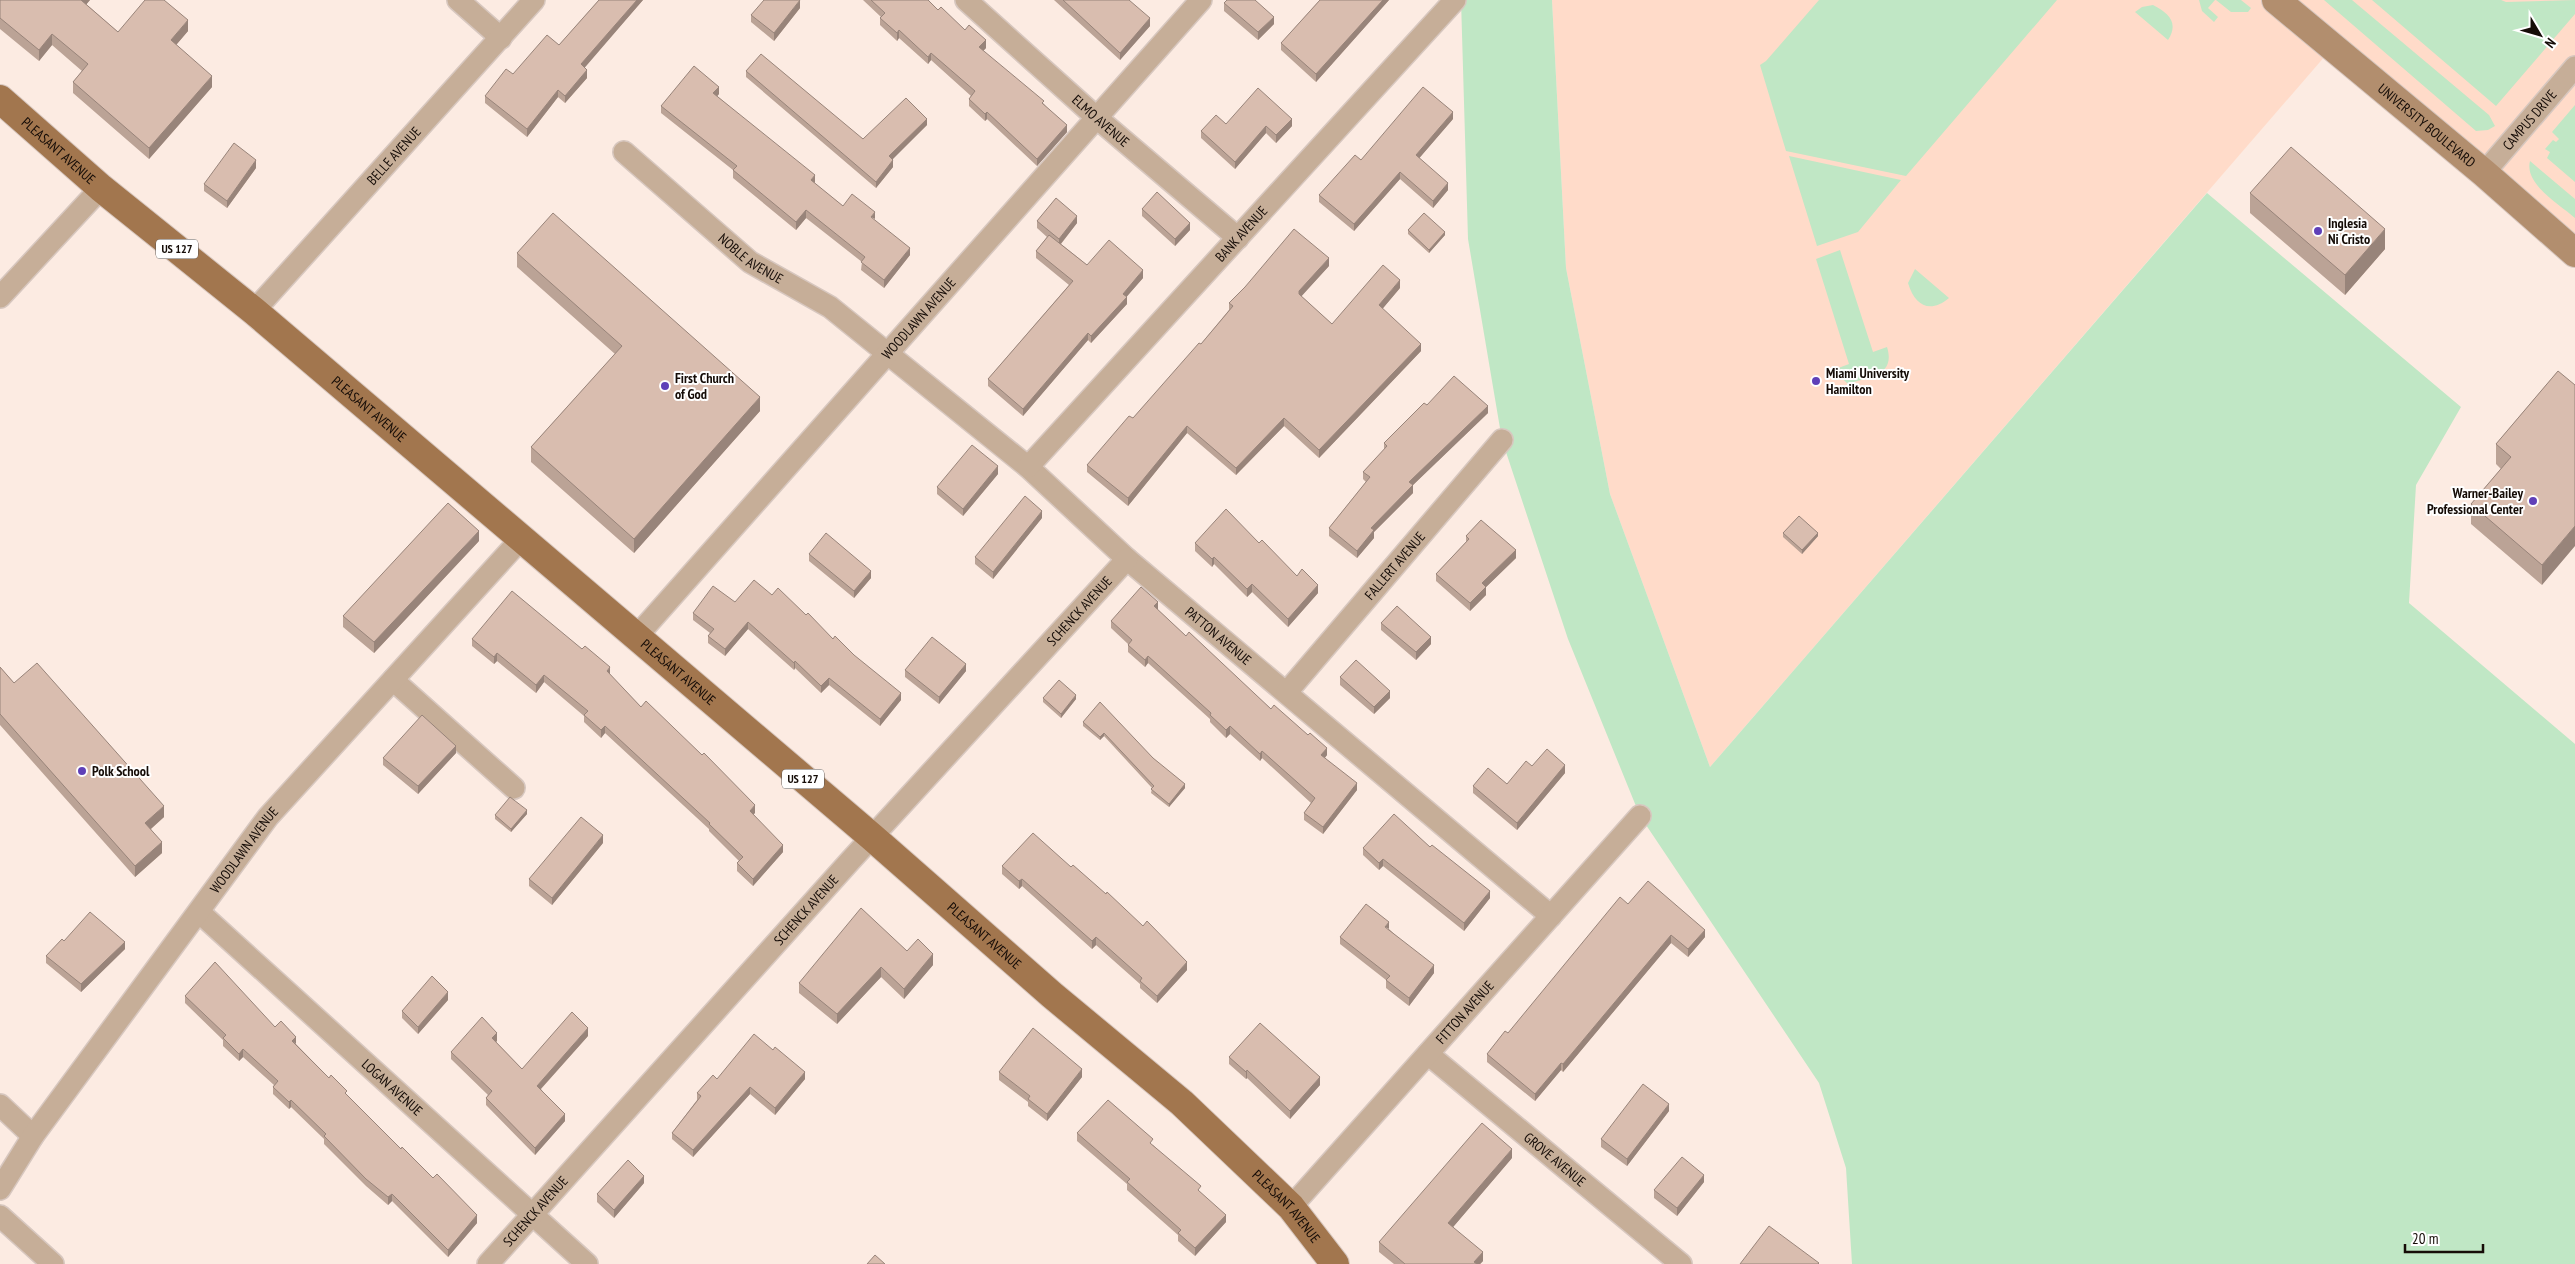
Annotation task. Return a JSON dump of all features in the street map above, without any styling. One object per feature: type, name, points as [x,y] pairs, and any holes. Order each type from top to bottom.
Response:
[{"type":"main road","name":"PLEASANT AVENUE","points":[[0,99],[101,188],[254,311],[872,837],[1052,995],[1182,1104],[1290,1207],[1335,1264]]},
{"type":"street","points":[[458,0],[501,38]]},
{"type":"street","name":"BELLE AVENUE","points":[[254,311],[534,0]]},
{"type":"street","name":"ELMO AVENUE","points":[[966,0],[1097,118],[1238,238]]},
{"type":"street","name":"WOODLAWN AVENUE","points":[[636,637],[1201,0]]},
{"type":"street","name":"BANK AVENUE","points":[[1028,467],[1455,0]]},
{"type":"street","name":"UNIVERSITY BOULEVARD","points":[[2276,0],[2484,173],[2575,253]]},
{"type":"street","name":"CAMPUS DRIVE","points":[[2484,173],[2575,67]]},
{"type":"street","name":"NOBLE AVENUE","points":[[624,152],[750,262],[830,307],[887,353]]},
{"type":"street","points":[[0,297],[101,188]]},
{"type":"street","name":"PATTON AVENUE","points":[[887,353],[1028,467],[1127,559],[1287,692],[1550,916]]},
{"type":"street","name":"FALLERT AVENUE","points":[[1287,692],[1502,440]]},
{"type":"street","name":"WOODLAWN AVENUE","points":[[0,1189],[33,1136],[268,817],[521,539]]},
{"type":"street","name":"SCHENCK AVENUE","points":[[488,1264],[872,837],[1127,559]]},
{"type":"street","points":[[393,680],[514,788]]},
{"type":"street","name":"FITTON AVENUE","points":[[1290,1207],[1640,816]]},
{"type":"street","name":"LOGAN AVENUE","points":[[198,912],[586,1264]]},
{"type":"street","name":"GROVE AVENUE","points":[[1428,1054],[1681,1264]]},
{"type":"street","points":[[0,1105],[33,1136]]},
{"type":"street","points":[[0,1216],[53,1264]]},
{"type":"shaded area","name":"Miami University Hamilton","points":[[1552,0],[2575,0],[2575,253],[2332,48],[1710,767],[1610,494],[1566,268]]},
{"type":"green space","points":[[1461,0],[1552,0],[1566,268],[1610,494],[1710,767],[2207,193],[2461,407],[2416,485],[2409,603],[2575,744],[2575,1264],[1852,1264],[1846,1168],[1819,1083],[1640,816],[1568,639],[1502,440],[1468,239]]},
{"type":"green space","points":[[1819,0],[2057,0],[1906,176],[1786,151],[1760,65],[1766,61]]},
{"type":"green space","points":[[2199,0],[2215,0],[2208,8],[2218,17],[2214,22],[2202,11]]},
{"type":"green space","points":[[2216,0],[2241,0],[2251,8],[2248,12],[2231,12]]},
{"type":"green space","points":[[2324,0],[2352,0],[2489,115],[2495,126],[2488,130],[2476,131]]},
{"type":"green space","points":[[2372,0],[2501,0],[2506,2],[2575,0],[2575,14],[2496,106]]},
{"type":"green space","points":[[2153,5],[2164,11],[2171,19],[2173,28],[2168,40],[2135,12],[2142,7]]},
{"type":"green space","points":[[2575,105],[2575,182],[2547,158],[2550,152],[2545,149],[2553,140],[2556,142],[2559,139],[2552,132]]},
{"type":"green space","points":[[1789,156],[1901,180],[1858,232],[1817,246]]},
{"type":"green space","points":[[2530,161],[2575,199],[2575,218],[2537,185],[2532,178]]},
{"type":"green space","points":[[1840,250],[1873,352],[1887,347],[1889,357],[1888,364],[1879,374],[1848,384],[1833,370],[1849,364],[1816,259]]},
{"type":"green space","points":[[1915,269],[1949,298],[1936,306],[1924,305],[1919,302],[1908,283]]},
{"type":"building","points":[[0,0],[81,0],[118,32],[145,0],[164,0],[188,20],[171,40],[212,76],[149,148],[73,82],[88,64],[52,34],[39,50],[0,18]]},
{"type":"building","points":[[599,0],[637,0],[581,64],[587,70],[565,96],[558,90],[527,129],[485,96],[506,69],[513,74],[547,35],[559,45]]},
{"type":"building","points":[[764,0],[800,0],[774,33],[751,15]]},
{"type":"building","points":[[871,0],[928,0],[938,10],[941,7],[965,30],[969,25],[986,40],[979,47],[1044,101],[1042,103],[1067,125],[1037,159],[987,112],[985,114],[969,99],[975,91],[931,53],[928,57],[899,30],[897,33],[880,18],[885,13]]},
{"type":"building","points":[[1063,0],[1129,0],[1150,18],[1120,53]]},
{"type":"building","points":[[1227,0],[1255,0],[1274,17],[1258,32],[1224,3]]},
{"type":"building","points":[[1320,0],[1383,0],[1316,74],[1281,43]]},
{"type":"building","points":[[761,54],[863,139],[906,98],[927,119],[889,156],[893,160],[876,182],[746,71]]},
{"type":"building","points":[[694,66],[719,87],[713,93],[815,175],[811,180],[843,206],[852,194],[875,212],[871,217],[910,248],[884,280],[861,262],[865,257],[806,210],[796,222],[733,170],[737,166],[661,106]]},
{"type":"building","points":[[1423,87],[1453,112],[1416,155],[1448,183],[1433,201],[1400,172],[1354,224],[1319,195],[1355,155],[1361,160]]},
{"type":"building","points":[[1258,88],[1292,119],[1276,135],[1266,126],[1235,162],[1201,131],[1216,115],[1226,124]]},
{"type":"building","points":[[234,143],[256,160],[227,201],[204,184]]},
{"type":"building","name":"Inglesia Ni Cristo","points":[[2291,147],[2385,229],[2345,275],[2250,193]]},
{"type":"building","points":[[1157,192],[1190,223],[1175,239],[1142,209]]},
{"type":"building","points":[[1056,198],[1077,216],[1059,239],[1037,221]]},
{"type":"building","name":"First Church of God","points":[[553,213],[760,397],[634,539],[531,447],[622,346],[517,253]]},
{"type":"building","points":[[1424,213],[1445,232],[1429,250],[1408,230]]},
{"type":"building","points":[[1294,229],[1329,258],[1299,291],[1299,294],[1332,324],[1383,265],[1400,280],[1379,305],[1421,344],[1319,450],[1284,418],[1236,468],[1187,426],[1128,498],[1087,465],[1129,416],[1133,418],[1199,343],[1201,344],[1233,306],[1229,303]]},
{"type":"building","points":[[1049,235],[1087,265],[1109,240],[1143,270],[1123,294],[1127,297],[1091,336],[1088,333],[1023,409],[988,379],[1073,281],[1036,251]]},
{"type":"building","name":"Warner-Bailey Professional Center","points":[[2558,371],[2575,385],[2575,526],[2542,565],[2471,504],[2511,457],[2496,444]]},
{"type":"building","points":[[1454,376],[1488,406],[1409,482],[1413,485],[1371,528],[1374,530],[1357,551],[1329,528],[1370,477],[1363,472],[1387,446],[1384,443],[1424,403],[1427,405]]},
{"type":"building","points":[[972,445],[998,466],[963,509],[937,487]]},
{"type":"building","points":[[1025,496],[1042,511],[993,572],[975,557]]},
{"type":"building","points":[[448,503],[479,531],[374,642],[343,616]]},
{"type":"building","points":[[1226,509],[1259,543],[1262,540],[1297,576],[1302,569],[1318,585],[1288,619],[1252,584],[1247,589],[1214,557],[1212,559],[1195,543]]},
{"type":"building","points":[[1799,516],[1818,533],[1802,550],[1783,533]]},
{"type":"building","points":[[1481,520],[1516,550],[1482,583],[1486,587],[1470,603],[1436,574],[1469,539],[1466,536]]},
{"type":"building","points":[[826,533],[871,571],[854,591],[809,554]]},
{"type":"building","points":[[754,580],[772,595],[778,588],[806,615],[808,613],[833,639],[835,636],[854,655],[901,693],[880,719],[829,678],[821,686],[795,661],[794,663],[748,622],[725,649],[708,636],[714,629],[693,613],[713,586],[735,602]]},
{"type":"building","points":[[1141,587],[1158,602],[1154,606],[1186,636],[1189,632],[1271,709],[1274,705],[1308,735],[1310,733],[1327,748],[1321,755],[1357,783],[1323,827],[1304,813],[1315,798],[1262,751],[1260,754],[1230,726],[1226,730],[1210,715],[1211,713],[1148,656],[1145,660],[1128,645],[1132,640],[1111,621]]},
{"type":"building","points":[[512,591],[582,649],[585,646],[610,667],[607,671],[641,707],[646,701],[702,755],[704,753],[755,805],[750,811],[783,845],[753,879],[737,863],[743,857],[710,823],[605,726],[601,730],[584,715],[588,711],[544,675],[536,685],[497,653],[494,657],[472,639]]},
{"type":"building","points":[[1397,606],[1431,637],[1416,652],[1381,623]]},
{"type":"building","points":[[932,637],[966,664],[939,697],[905,670]]},
{"type":"building","points":[[1356,660],[1390,691],[1374,707],[1340,677]]},
{"type":"building","name":"Polk School","points":[[37,663],[164,806],[145,823],[162,842],[135,866],[0,714],[0,667],[14,683]]},
{"type":"building","points":[[1059,680],[1076,695],[1061,714],[1043,698]]},
{"type":"building","points":[[1100,702],[1153,758],[1185,784],[1169,804],[1151,789],[1154,786],[1104,733],[1100,737],[1083,722]]},
{"type":"building","points":[[422,715],[456,746],[418,786],[383,758]]},
{"type":"building","points":[[1547,749],[1565,765],[1517,823],[1473,786],[1488,768],[1507,784],[1526,761],[1532,766]]},
{"type":"building","points":[[510,797],[527,810],[511,829],[495,815]]},
{"type":"building","points":[[1394,814],[1430,847],[1432,845],[1490,891],[1464,923],[1383,859],[1379,863],[1363,848]]},
{"type":"building","points":[[581,817],[603,835],[552,898],[529,879]]},
{"type":"building","points":[[1033,833],[1071,867],[1073,865],[1106,894],[1107,892],[1143,926],[1147,921],[1187,962],[1157,996],[1140,981],[1142,978],[1096,937],[1092,941],[1022,879],[1019,881],[1002,866]]},
{"type":"building","points":[[1648,881],[1705,930],[1688,949],[1671,935],[1563,1064],[1561,1063],[1535,1094],[1487,1054],[1505,1031],[1508,1033],[1620,897],[1628,904]]},
{"type":"building","points":[[1366,904],[1389,922],[1385,927],[1434,965],[1409,998],[1386,980],[1390,976],[1340,937]]},
{"type":"building","points":[[861,908],[907,951],[918,939],[933,954],[904,989],[881,967],[837,1014],[799,983]]},
{"type":"building","points":[[90,912],[125,942],[81,984],[46,956],[62,939],[64,941]]},
{"type":"building","points":[[215,962],[275,1027],[281,1021],[296,1037],[292,1041],[329,1078],[331,1075],[347,1091],[345,1093],[401,1149],[402,1147],[433,1178],[437,1174],[477,1215],[448,1250],[392,1194],[388,1197],[366,1179],[324,1136],[326,1134],[291,1100],[289,1102],[273,1087],[278,1081],[243,1049],[239,1054],[223,1038],[226,1035],[185,996]]},
{"type":"building","points":[[432,976],[448,992],[418,1027],[402,1011]]},
{"type":"building","points":[[572,1012],[588,1028],[537,1086],[565,1114],[535,1148],[486,1098],[492,1091],[451,1052],[482,1017],[497,1033],[492,1038],[522,1069]]},
{"type":"building","points":[[1260,1023],[1320,1077],[1290,1111],[1247,1070],[1246,1072],[1229,1057]]},
{"type":"building","points":[[1033,1028],[1082,1069],[1047,1114],[1028,1099],[1030,1096],[999,1072]]},
{"type":"building","points":[[754,1034],[773,1050],[775,1047],[805,1072],[775,1108],[750,1087],[693,1150],[672,1133],[701,1096],[697,1093],[713,1075],[717,1079]]},
{"type":"building","points":[[1643,1084],[1669,1104],[1627,1159],[1601,1139]]},
{"type":"building","points":[[1108,1100],[1153,1139],[1150,1143],[1201,1186],[1198,1190],[1226,1215],[1195,1248],[1178,1233],[1181,1230],[1127,1182],[1130,1179],[1077,1133]]},
{"type":"building","points":[[1482,1123],[1512,1149],[1448,1223],[1483,1252],[1474,1262],[1477,1264],[1405,1264],[1379,1242]]},
{"type":"building","points":[[1682,1157],[1704,1175],[1677,1208],[1654,1190]]},
{"type":"building","points":[[628,1160],[644,1176],[614,1210],[597,1194]]},
{"type":"building","points":[[1769,1226],[1819,1263],[1740,1264]]},
{"type":"building","points":[[875,1255],[885,1264],[867,1264]]},
{"type":"place","name":"Inglesia Ni Cristo","points":[[2318,231]]},
{"type":"place","name":"Miami University Hamilton","points":[[1816,381]]},
{"type":"place","name":"First Church of God","points":[[665,386]]},
{"type":"place","name":"Warner-Bailey Professional Center","points":[[2533,501]]},
{"type":"place","name":"Polk School","points":[[82,771]]}]
